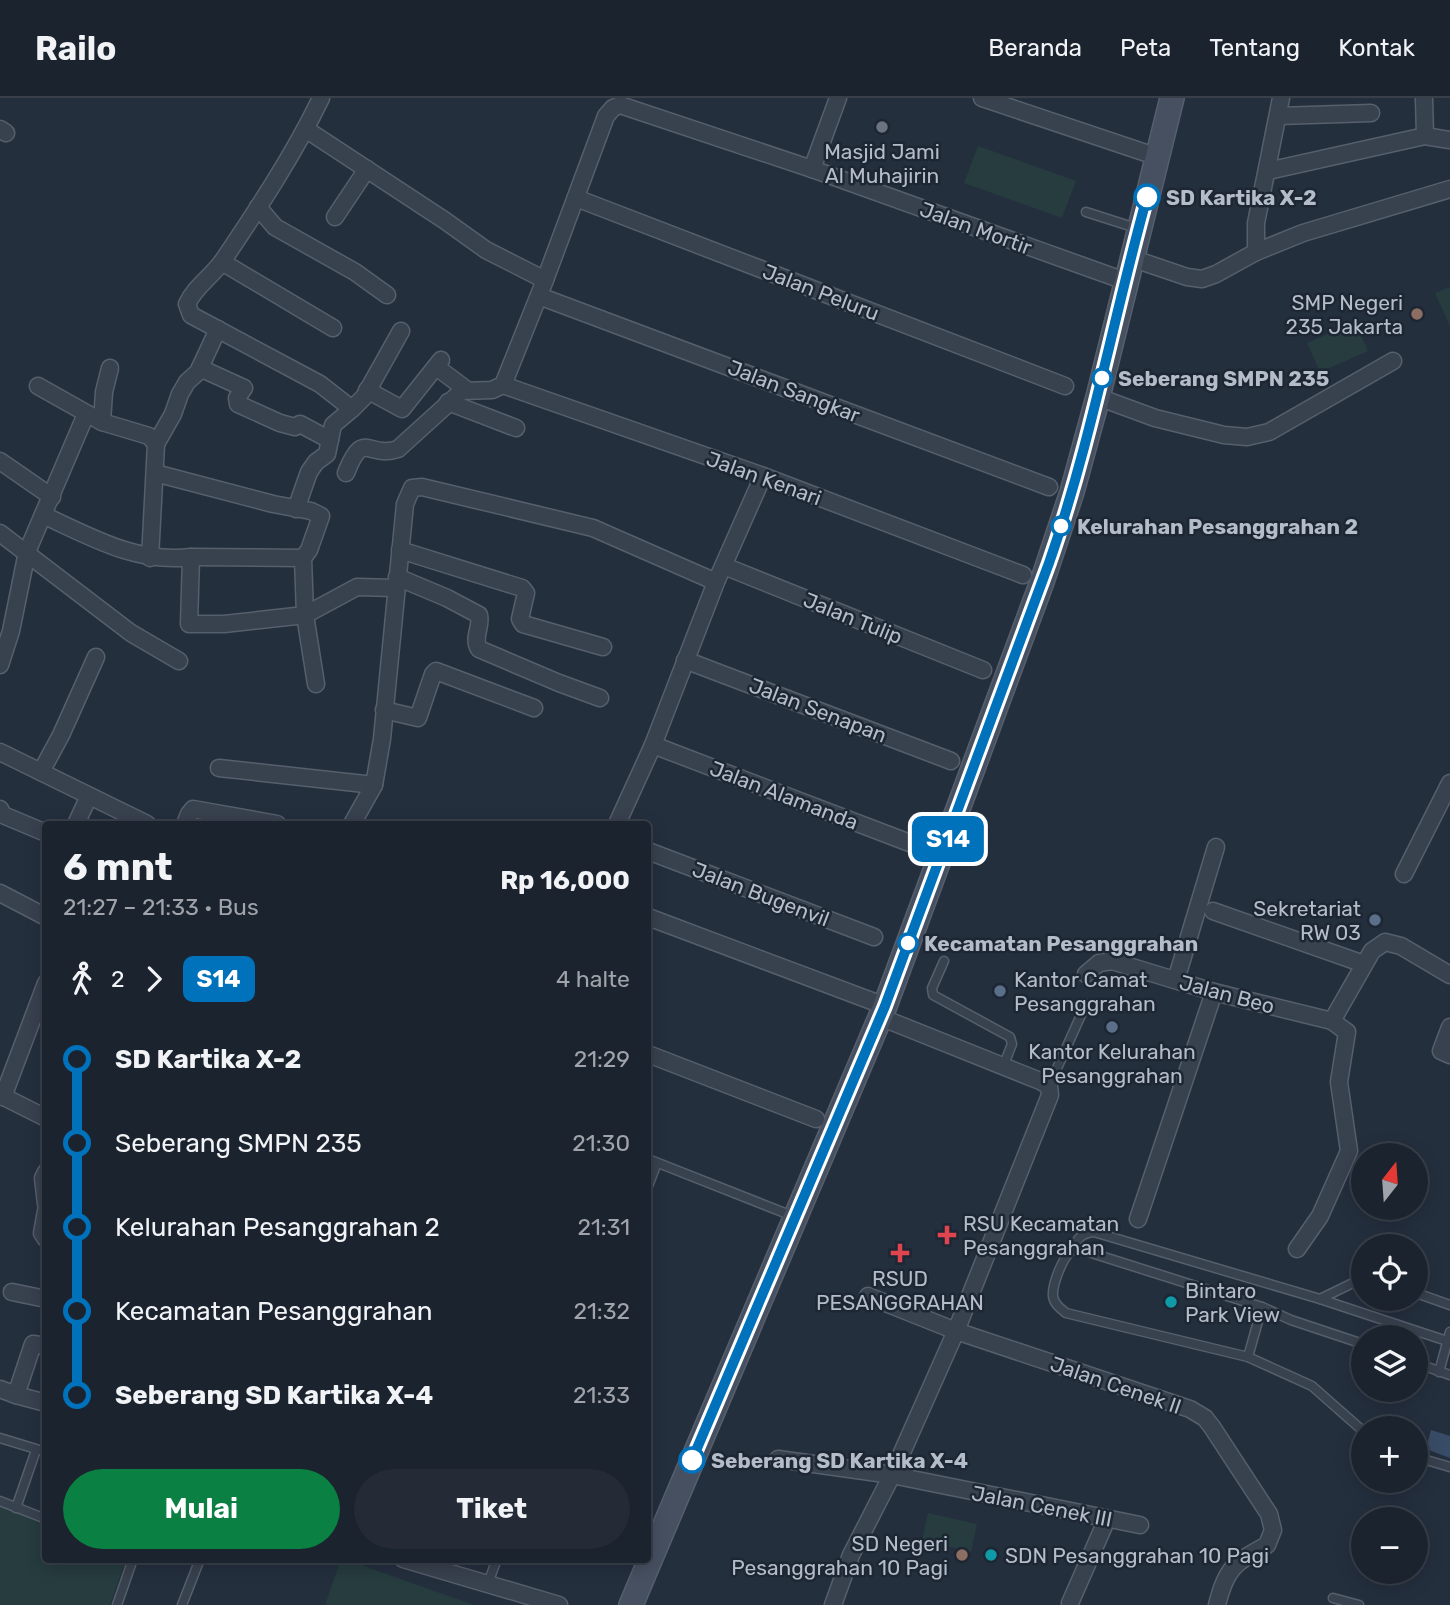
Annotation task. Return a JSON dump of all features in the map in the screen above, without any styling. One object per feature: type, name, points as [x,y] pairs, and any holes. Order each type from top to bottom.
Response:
[{"type":"street","points":[[812,169],[838,98]]},
{"type":"street","points":[[982,98],[1158,157]]},
{"type":"street","points":[[651,1558],[883,1011],[1051,556],[1098,397],[1172,98]]},
{"type":"street","points":[[1256,252],[1255,223],[1268,171],[1281,98]]},
{"type":"street","points":[[1424,98],[1426,136]]},
{"type":"street","points":[[318,99],[307,130],[258,207],[222,262],[194,290],[187,304],[191,315],[320,384],[352,409]]},
{"type":"street","name":"Jalan Mortir","points":[[576,198],[606,116],[613,108],[628,106],[812,169],[1128,270],[1202,279],[1256,252],[1303,233],[1450,189]]},
{"type":"street","points":[[1279,116],[1371,113]]},
{"type":"street","points":[[307,130],[486,250],[545,280]]},
{"type":"street","points":[[1268,171],[1426,136],[1450,140]]},
{"type":"street","points":[[335,217],[367,169]]},
{"type":"street","points":[[346,473],[352,457],[359,449],[365,447],[387,452],[398,449],[448,402],[467,390],[492,390],[503,385],[576,198]]},
{"type":"street","name":"Jalan Peluru","points":[[576,198],[1065,386]]},
{"type":"street","points":[[258,207],[275,227],[355,272],[387,295]]},
{"type":"street","points":[[222,262],[333,328]]},
{"type":"street","name":"Jalan Sangkar","points":[[539,296],[1049,487]]},
{"type":"street","points":[[150,558],[156,444],[173,414],[180,394],[200,368],[218,330]]},
{"type":"street","points":[[296,509],[309,472],[316,462],[327,454],[333,425],[352,409],[367,390],[401,331]]},
{"type":"street","points":[[1098,397],[1155,418],[1224,435],[1247,437],[1269,432],[1394,361]]},
{"type":"street","points":[[367,390],[402,409],[440,364],[467,390]]},
{"type":"street","points":[[102,422],[104,392],[110,368]]},
{"type":"street","points":[[200,368],[244,388],[237,398],[238,404],[280,423],[295,427],[300,424],[330,440]]},
{"type":"street","name":"Jalan Kenari","points":[[503,385],[763,477],[1023,575]]},
{"type":"street","points":[[38,386],[102,422],[149,436],[156,444]]},
{"type":"street","points":[[448,402],[516,428]]},
{"type":"street","points":[[0,665],[11,631],[27,552],[86,414]]},
{"type":"street","points":[[0,461],[52,496]]},
{"type":"street","points":[[155,473],[321,516],[309,550],[303,558],[305,615],[316,684]]},
{"type":"street","points":[[618,821],[653,745],[716,582],[763,477]]},
{"type":"street","points":[[354,821],[374,785],[379,761],[396,582],[407,496],[412,488],[422,487],[593,528],[716,582]]},
{"type":"street","points":[[43,515],[94,538],[150,558],[303,558]]},
{"type":"street","points":[[0,533],[131,632],[179,661]]},
{"type":"street","points":[[400,550],[522,588],[526,593],[520,619],[523,624],[603,647]]},
{"type":"street","points":[[191,556],[189,624],[224,624],[305,615],[357,587],[396,582],[447,598],[478,615],[480,619],[475,642],[479,649],[600,698]]},
{"type":"street","name":"Jalan Tulip","points":[[724,566],[983,670]]},
{"type":"street","points":[[41,772],[96,657]]},
{"type":"street","name":"Jalan Senapan","points":[[685,660],[951,761]]},
{"type":"street","points":[[384,710],[418,718],[436,671],[534,708]]},
{"type":"street","name":"Jalan Alamanda","points":[[653,745],[915,845]]},
{"type":"street","points":[[0,752],[141,821]]},
{"type":"street","points":[[219,768],[374,785]]},
{"type":"street","points":[[1404,874],[1450,783]]},
{"type":"street","points":[[77,821],[89,796]]},
{"type":"street","points":[[0,809],[3,815],[42,831]]},
{"type":"street","points":[[186,821],[194,809],[260,821]]},
{"type":"street","points":[[1176,981],[1216,847]]},
{"type":"street","name":"Jalan Bugenvil","points":[[651,852],[874,937]]},
{"type":"street","points":[[0,893],[42,915]]},
{"type":"street","points":[[1213,911],[1364,964]]},
{"type":"street","points":[[651,918],[883,1011],[1049,1086],[1050,1095],[956,1331],[892,1475],[850,1555],[833,1605]]},
{"type":"street","points":[[1332,1021],[1378,944],[1392,942],[1450,975]]},
{"type":"street","name":"Jalan Beo","points":[[1086,974],[1105,961],[1214,992],[1332,1021],[1347,1032],[1339,1082],[1349,1151],[1320,1216],[1297,1249]]},
{"type":"street","points":[[1138,1219],[1214,992]]},
{"type":"street","points":[[42,993],[1,1096],[42,1116]]},
{"type":"street","points":[[1450,1027],[1441,1051],[1450,1055]]},
{"type":"street","points":[[651,1055],[816,1119]]},
{"type":"street","points":[[12,1292],[42,1297]]},
{"type":"street","name":"Jalan Cenek II","points":[[868,1296],[956,1331],[1190,1409],[1205,1418],[1269,1514],[1273,1530],[1267,1545],[1238,1560],[1226,1573],[1217,1605]]},
{"type":"street","points":[[16,1395],[33,1344],[42,1345]]},
{"type":"street","points":[[0,1389],[42,1402]]},
{"type":"street","name":"Jalan Cenek III","points":[[778,1459],[892,1475],[1140,1525]]},
{"type":"street","points":[[1069,1603],[1107,1519]]},
{"type":"street","points":[[417,1563],[488,1583],[537,1602],[559,1605]]},
{"type":"street","points":[[631,1605],[649,1563]]},
{"type":"lane","points":[[1086,212],[1138,228]]},
{"type":"lane","points":[[944,961],[932,988],[933,995],[1010,1037],[1012,1044],[1003,1067]]},
{"type":"lane","points":[[1049,1086],[1086,1004]]},
{"type":"lane","points":[[651,1160],[796,1217]]},
{"type":"lane","points":[[651,1178],[657,1163]]},
{"type":"lane","points":[[1351,1421],[1312,1386],[1248,1357],[1066,1313],[1056,1305],[1052,1294],[1064,1256],[1072,1250],[1075,1241],[1083,1233],[1094,1232],[1449,1336],[1440,1372]]},
{"type":"lane","points":[[1072,1250],[1082,1250],[1262,1307],[1291,1320],[1351,1340]]},
{"type":"lane","points":[[1320,1299],[1351,1284]]},
{"type":"lane","points":[[1428,1298],[1450,1306]]},
{"type":"lane","points":[[1248,1357],[1262,1307]]},
{"type":"lane","points":[[1428,1368],[1450,1375]]},
{"type":"lane","points":[[0,1438],[41,1451],[16,1508]]},
{"type":"lane","points":[[1428,1461],[1450,1467]]},
{"type":"lane","points":[[0,1501],[42,1518]]},
{"type":"lane","points":[[117,1605],[132,1563]]},
{"type":"lane","points":[[182,1605],[198,1563]]},
{"type":"lane","points":[[488,1583],[496,1563]]},
{"type":"lane","points":[[1333,1598],[1359,1605]]},
{"type":"green space","points":[[978,146],[1076,181],[1062,218],[964,183]]},
{"type":"green space","points":[[1450,287],[1450,326],[1435,293]]},
{"type":"green space","points":[[1355,322],[1368,351],[1320,372],[1307,343]]},
{"type":"green space","points":[[0,1506],[42,1522],[42,1563],[125,1563],[110,1605],[0,1605]]},
{"type":"green space","points":[[928,1513],[977,1524],[971,1552],[922,1540]]},
{"type":"green space","points":[[340,1563],[355,1563],[474,1605],[325,1605]]},
{"type":"water","points":[[1431,1430],[1450,1436],[1450,1458],[1428,1450]]},
{"type":"bus line","name":"S14","points":[[692,1460],[885,1006],[1056,544],[1098,397],[1147,197]]},
{"type":"place","name":"Masjid Jami Al Muhajirin","points":[[882,127]]},
{"type":"place","name":"SD Kartika X-2","points":[[1147,197]]},
{"type":"place","name":"SMP Negeri 235 Jakarta","points":[[1417,314]]},
{"type":"place","name":"Seberang SMPN 235","points":[[1102,378]]},
{"type":"place","name":"Kelurahan Pesanggrahan 2","points":[[1061,526]]},
{"type":"place","name":"Sekretariat RW 03","points":[[1375,920]]},
{"type":"place","name":"Kecamatan Pesanggrahan","points":[[908,943]]},
{"type":"place","name":"Kantor Camat Pesanggrahan","points":[[1000,991]]},
{"type":"place","name":"Kantor Kelurahan Pesanggrahan","points":[[1112,1027]]},
{"type":"place","name":"RSU Kecamatan Pesanggrahan","points":[[947,1235]]},
{"type":"place","name":"RSUD PESANGGRAHAN","points":[[900,1253]]},
{"type":"place","name":"Bintaro Park View","points":[[1171,1302]]},
{"type":"place","name":"Seberang SD Kartika X-4","points":[[692,1460]]},
{"type":"place","name":"SD Negeri Pesanggrahan 10 Pagi","points":[[962,1555]]},
{"type":"place","name":"SDN Pesanggrahan 10 Pagi","points":[[991,1555]]}]
